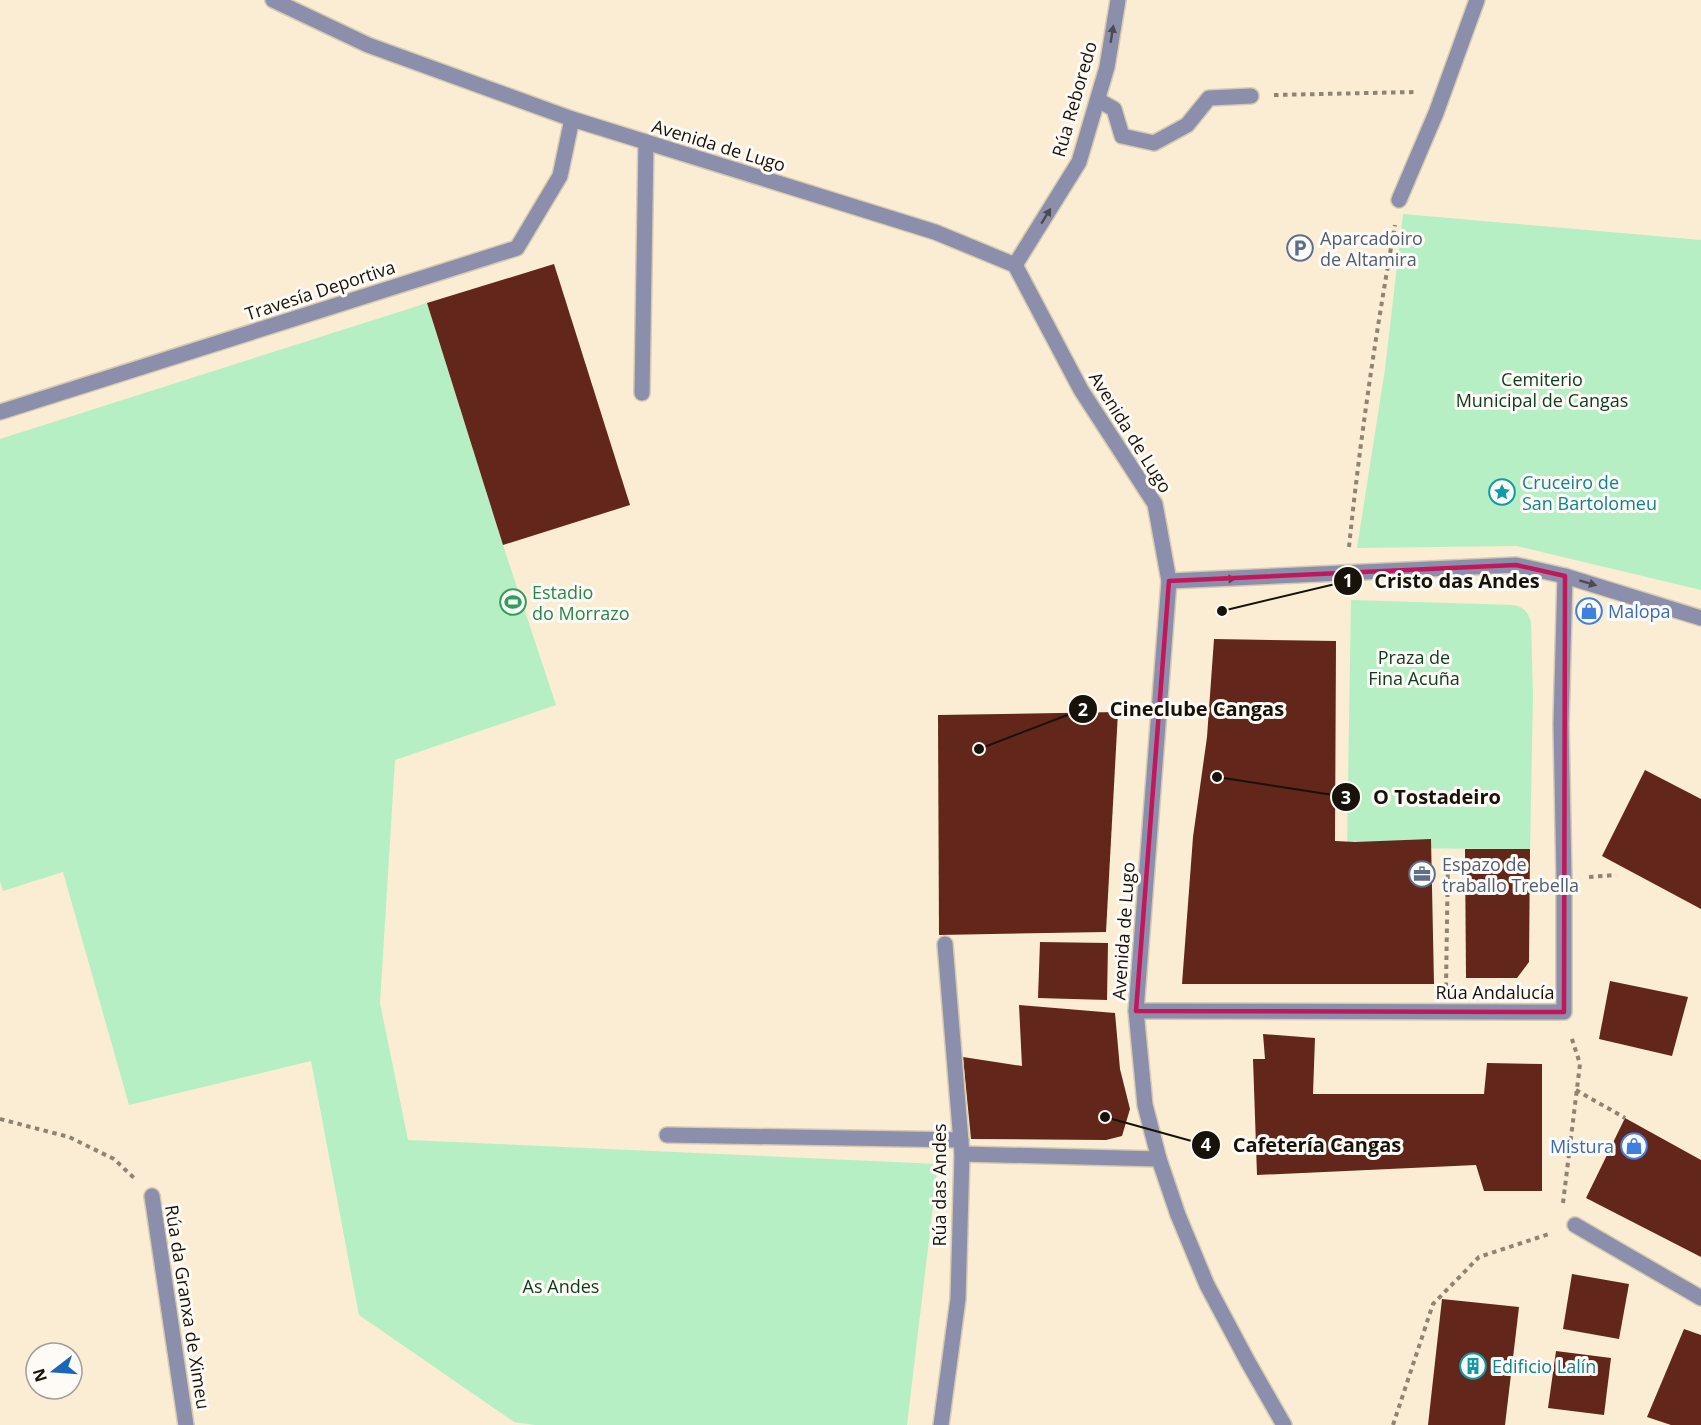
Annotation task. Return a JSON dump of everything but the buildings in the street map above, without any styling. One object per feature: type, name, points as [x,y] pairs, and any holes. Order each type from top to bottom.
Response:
[{"type":"street","name":"Avenida de Lugo","points":[[273,0],[368,45],[572,119],[935,232],[1015,265],[1081,390],[1155,504],[1169,581],[1136,1011],[1145,1105],[1159,1160],[1178,1215],[1207,1285],[1284,1425]]},
{"type":"street","name":"Rúa Reboredo","points":[[1015,265],[1079,162],[1107,67],[1118,0]]},
{"type":"street","points":[[1399,200],[1444,92],[1477,0]]},
{"type":"street","points":[[1098,100],[1114,109],[1122,135],[1154,143],[1187,125],[1209,98],[1251,96]]},
{"type":"street","name":"Travesía Deportiva","points":[[0,412],[517,248],[560,176],[572,119]]},
{"type":"street","points":[[642,393],[646,142]]},
{"type":"street","points":[[1169,581],[1516,566],[1565,576],[1701,618]]},
{"type":"street","name":"Rúa Andalucía","points":[[1136,1011],[1564,1012],[1561,724],[1565,576]]},
{"type":"street","name":"Rúa das Andes","points":[[941,1425],[958,1299],[961,1147],[945,944]]},
{"type":"street","points":[[667,1135],[961,1147],[1159,1160]]},
{"type":"street","name":"Rúa da Granxa de Ximeu","points":[[152,1196],[186,1425]]},
{"type":"street","points":[[1575,1225],[1701,1298]]},
{"type":"path","points":[[1251,96],[1444,92]]},
{"type":"path","points":[[1346,573],[1367,392],[1399,200]]},
{"type":"path","points":[[1445,1012],[1448,857]]},
{"type":"path","points":[[1393,1425],[1433,1304],[1479,1257],[1575,1225],[1566,1213],[1563,1203],[1580,1065],[1564,1012]]},
{"type":"path","points":[[1576,1090],[1625,1118]]},
{"type":"path","points":[[0,1119],[69,1137],[114,1159],[152,1196]]},
{"type":"highlighted area","points":[[1516,565],[1565,576],[1564,1012],[1136,1011],[1169,581]]},
{"type":"green space","name":"Cemiterio Municipal de Cangas","points":[[1403,214],[1701,240],[1701,590],[1517,546],[1357,548],[1385,369]]},
{"type":"green space","name":"As Andes","points":[[427,303],[556,705],[395,760],[380,1003],[408,1140],[938,1164],[907,1425],[535,1425],[514,1422],[359,1315],[311,1061],[129,1105],[63,872],[3,891],[0,881],[0,439]]},
{"type":"green space","name":"Praza de Fina Acuña","points":[[1351,600],[1513,605],[1527,613],[1531,623],[1533,696],[1530,849],[1347,848]]},
{"type":"place","name":"Aparcadoiro de Altamira","points":[[1300,248]]},
{"type":"place","name":"Cruceiro de San Bartolomeu","points":[[1502,492]]},
{"type":"place","name":"Estadio do Morrazo","points":[[513,602]]},
{"type":"place","name":"Cristo das Andes","points":[[1222,611]]},
{"type":"place","name":"Malopa","points":[[1589,611]]},
{"type":"place","name":"Cineclube Cangas","points":[[979,749]]},
{"type":"place","name":"O Tostadeiro","points":[[1217,777]]},
{"type":"place","name":"Espazo de traballo Trebella","points":[[1422,874]]},
{"type":"place","name":"Cafetería Cangas","points":[[1105,1117]]},
{"type":"place","name":"Mistura","points":[[1634,1146]]},
{"type":"place","name":"Edificio Lalín","points":[[1473,1366]]}]
